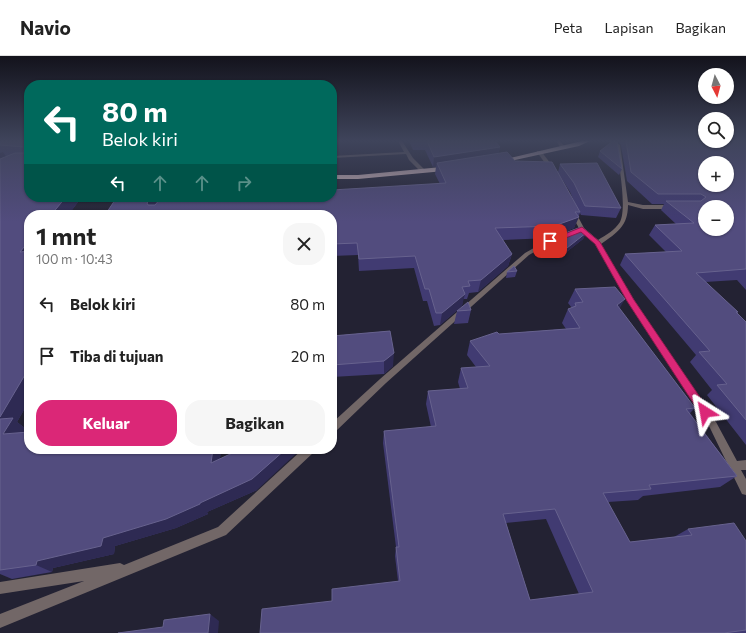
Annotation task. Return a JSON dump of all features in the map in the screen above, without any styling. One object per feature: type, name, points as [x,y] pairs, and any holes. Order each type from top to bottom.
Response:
[{"type":"highway","points":[[337,177],[451,168]]},
{"type":"street","points":[[420,168],[423,171]]},
{"type":"street","points":[[550,168],[558,179]]},
{"type":"street","points":[[598,243],[618,228],[624,219],[625,204],[621,168]]},
{"type":"street","points":[[625,204],[643,207],[681,207]]},
{"type":"street","points":[[571,206],[582,229],[598,243],[631,301],[713,425],[746,490]]},
{"type":"street","points":[[337,424],[383,381],[527,254],[550,241],[582,229]]},
{"type":"street","points":[[0,621],[222,531],[305,454]]},
{"type":"street","points":[[734,466],[746,465]]},
{"type":"street","points":[[0,588],[135,566]]},
{"type":"building","points":[[0,168],[24,168],[24,202],[62,202],[55,210],[24,210],[24,247],[20,252],[24,252],[24,376],[0,417]]},
{"type":"building","points":[[439,168],[555,168],[580,212],[575,212],[579,217],[554,226],[495,228],[512,254],[481,280],[468,281],[470,286],[462,287],[465,294],[442,313],[436,313],[429,289],[425,289],[415,256],[359,259],[357,243],[337,244],[337,210],[108,210],[114,202],[148,202],[148,205],[155,205],[158,202],[337,202],[337,190],[446,183]]},
{"type":"building","points":[[563,168],[600,168],[621,208],[585,206],[574,183]]},
{"type":"building","points":[[630,168],[698,168],[698,192],[734,192],[734,168],[746,168],[746,269],[696,273],[738,312],[736,312],[746,322],[746,420],[717,385],[727,384],[699,352],[710,351],[625,254],[682,251],[655,225],[694,223],[666,201],[698,201],[698,236],[734,236],[734,200],[702,200],[706,197],[701,194],[658,194],[631,172]]},
{"type":"building","points":[[581,227],[586,233],[567,248],[557,236]]},
{"type":"building","points":[[514,266],[517,271],[507,272]]},
{"type":"building","points":[[615,287],[625,299],[617,305],[695,408],[686,409],[737,476],[649,485],[651,489],[603,493],[630,542],[692,535],[688,529],[734,523],[746,541],[746,630],[724,633],[260,633],[262,609],[332,601],[332,589],[400,581],[396,547],[399,547],[384,431],[436,426],[428,391],[468,388],[461,368],[490,366],[470,341],[497,332],[499,334],[580,328],[568,309],[576,306],[575,303],[583,302],[575,289]],"holes":[[[555,509],[593,592],[530,600],[503,514]]]},
{"type":"building","points":[[468,302],[471,310],[457,311]]},
{"type":"building","points":[[390,331],[394,353],[384,361],[337,365],[337,336]]},
{"type":"building","points":[[13,418],[3,434],[24,432],[24,454],[212,454],[211,463],[230,454],[280,454],[252,479],[166,519],[103,538],[101,546],[37,561],[36,565],[0,570],[0,419]]},
{"type":"building","points":[[210,614],[208,633],[118,633],[163,627],[164,620]]},
{"type":"route","points":[[550,241],[582,229],[598,243],[631,301],[705,412]]}]
